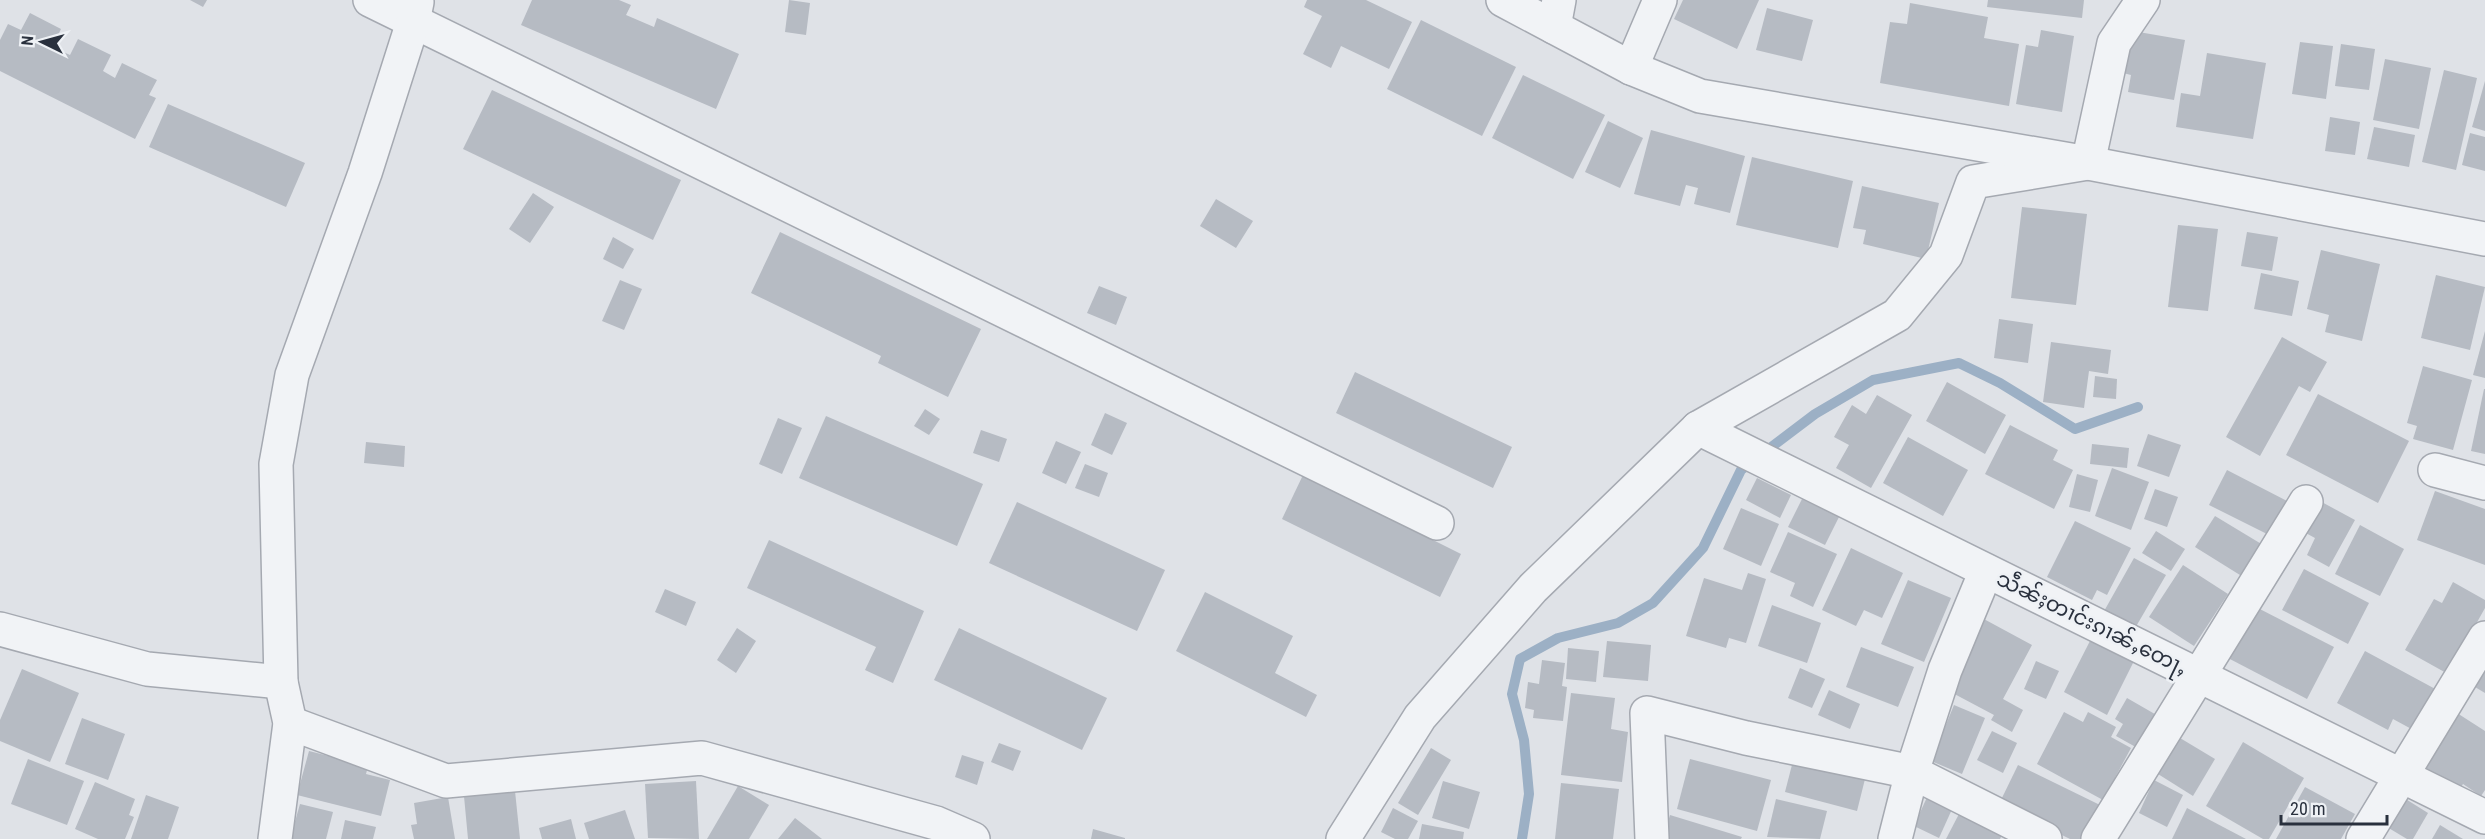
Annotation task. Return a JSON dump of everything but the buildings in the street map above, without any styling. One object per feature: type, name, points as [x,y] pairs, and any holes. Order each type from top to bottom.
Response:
[{"type":"street","points":[[370,0],[415,11],[1437,523]]},
{"type":"street","points":[[1503,0],[1557,14],[1631,68],[1700,96],[2088,163],[2485,239]]},
{"type":"street","points":[[1631,68],[1660,0]]},
{"type":"street","points":[[2088,163],[2114,43],[2143,0]]},
{"type":"street","points":[[275,839],[290,723],[281,682],[276,464],[292,375],[365,173],[415,11]]},
{"type":"street","points":[[1343,839],[1420,717],[1533,588],[1698,428],[1898,315],[1946,255],[1973,182],[2088,163]]},
{"type":"street","name":"သဵၼ်ႈတၢင်းၵၢၼ်ႇတေႃႇ","points":[[1698,428],[2485,817]]},
{"type":"street","points":[[2435,470],[2485,483]]},
{"type":"street","points":[[2098,839],[2306,502]]},
{"type":"street","points":[[1895,839],[1912,772],[1945,670],[1986,571]]},
{"type":"street","points":[[0,629],[147,669],[281,682]]},
{"type":"street","points":[[2363,839],[2485,638]]},
{"type":"street","points":[[1652,839],[1647,713],[1746,738],[1912,772],[2045,839]]},
{"type":"street","points":[[290,723],[446,781],[702,758],[932,831],[973,839]]},
{"type":"waterway","points":[[1522,839],[1529,794],[1524,740],[1512,694],[1520,659],[1558,638],[1618,623],[1653,603],[1703,548],[1741,470],[1815,414],[1873,380],[1959,363],[2000,383],[2075,429],[2138,407]]}]
